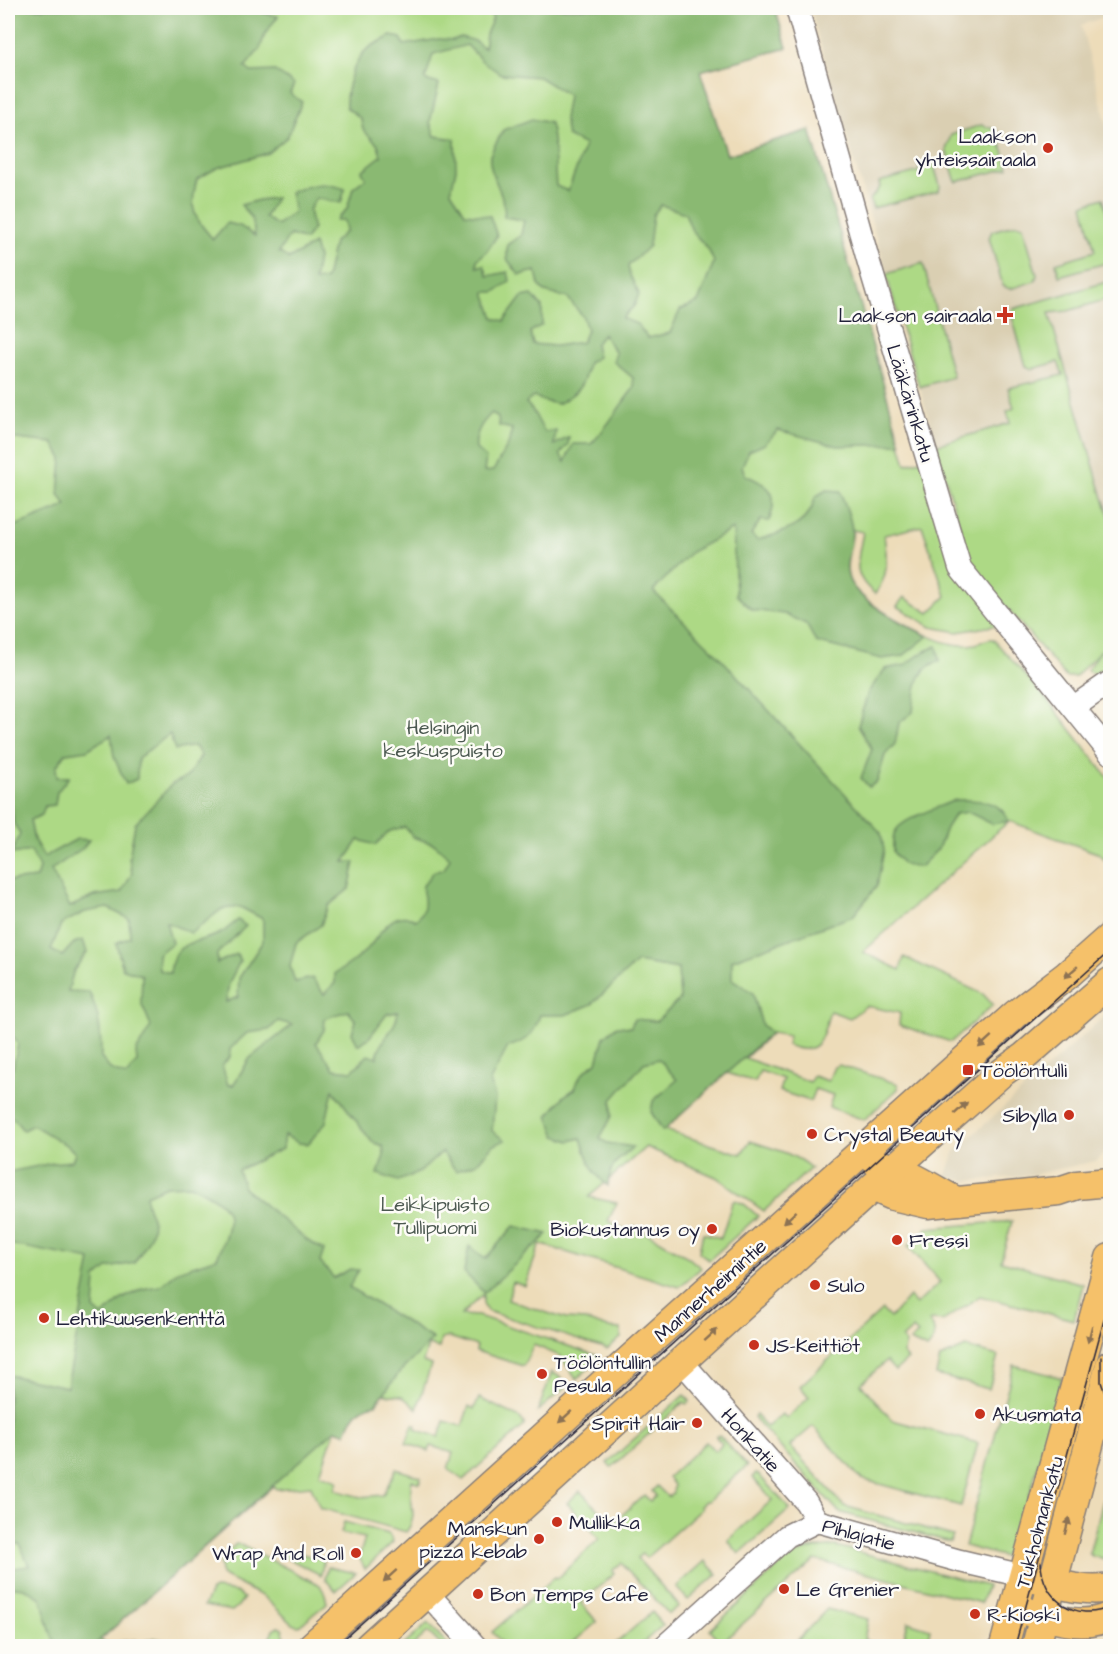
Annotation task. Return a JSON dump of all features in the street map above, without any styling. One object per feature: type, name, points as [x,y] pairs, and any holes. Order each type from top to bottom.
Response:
[{"type":"main road","name":"Mannerheimintie","points":[[312,1647],[1016,1014],[1066,976],[1110,937]]},
{"type":"main road","name":"Mannerheimintie","points":[[369,1647],[873,1187],[1000,1074],[1025,1056],[1110,982]]},
{"type":"main road","points":[[850,1164],[868,1161],[895,1168],[956,1201]]},
{"type":"main road","points":[[873,1187],[910,1201],[928,1204],[1059,1191],[1077,1185],[1110,1182]]},
{"type":"main road","points":[[1059,1191],[1076,1198],[1110,1200]]},
{"type":"main road","name":"Tukholmankatu","points":[[1004,1647],[1110,1258]]},
{"type":"main road","name":"Tukholmankatu","points":[[1036,1647],[1110,1365]]},
{"type":"main road","points":[[1024,1576],[1094,1590],[1110,1588]]},
{"type":"main road","points":[[1015,1608],[1079,1623],[1099,1621],[1110,1616]]},
{"type":"street","name":"Lääkärinkatu","points":[[797,8],[875,285],[960,568],[1110,753]]},
{"type":"street","points":[[1078,712],[1110,682]]},
{"type":"street","name":"Honkatie","points":[[682,1362],[806,1502],[817,1521]]},
{"type":"street","name":"Pihlajatie","points":[[665,1647],[787,1536],[817,1521],[944,1557],[1024,1576]]},
{"type":"street","points":[[428,1594],[475,1647]]},
{"type":"shaded area","name":"Laakson sairaala","points":[[810,8],[1110,8],[1110,15],[1081,25],[1110,136],[1110,579],[960,527]]},
{"type":"shaded area","points":[[1110,1011],[1110,1148],[1096,1161],[1031,1175],[968,1181],[946,1177],[955,1151]]},
{"type":"green space","name":"Helsingin keskuspuisto","points":[[8,8],[775,8],[787,48],[700,71],[727,155],[810,130],[906,464],[923,459],[933,500],[999,625],[958,632],[931,627],[897,606],[904,597],[929,613],[946,596],[922,526],[884,535],[885,573],[875,594],[867,587],[859,573],[858,559],[863,532],[853,530],[847,561],[849,580],[855,589],[879,609],[928,636],[958,645],[976,644],[993,639],[1046,698],[1110,780],[1110,865],[1100,854],[1009,821],[863,952],[900,970],[904,957],[983,994],[993,1005],[951,1042],[899,1025],[900,1013],[866,1006],[850,1018],[830,1011],[822,1036],[813,1047],[798,1049],[787,1045],[789,1036],[772,1033],[745,1058],[810,1082],[813,1076],[828,1081],[834,1067],[839,1065],[898,1084],[898,1089],[864,1120],[829,1107],[833,1095],[815,1089],[810,1101],[779,1091],[783,1079],[760,1071],[755,1082],[727,1073],[664,1130],[741,1154],[750,1141],[790,1155],[811,1168],[764,1211],[716,1177],[646,1147],[589,1197],[617,1203],[608,1221],[629,1231],[635,1226],[688,1257],[701,1268],[679,1287],[540,1244],[525,1286],[513,1282],[508,1300],[566,1319],[585,1320],[608,1328],[621,1329],[621,1338],[607,1349],[487,1311],[483,1304],[483,1294],[461,1315],[478,1316],[598,1356],[600,1359],[576,1379],[560,1356],[534,1345],[523,1366],[476,1351],[477,1346],[449,1337],[441,1339],[439,1348],[428,1345],[423,1362],[431,1365],[417,1409],[402,1396],[383,1394],[376,1404],[356,1413],[346,1433],[335,1430],[320,1474],[338,1480],[335,1490],[360,1497],[383,1495],[396,1469],[421,1477],[419,1483],[412,1480],[413,1513],[406,1532],[320,1508],[311,1486],[276,1489],[273,1486],[100,1640],[112,1646],[8,1646]]},
{"type":"green space","name":"Helsingin keskuspuisto","points":[[8,8],[259,8],[263,13],[278,16],[265,34],[260,49],[245,67],[251,72],[275,71],[294,84],[290,93],[302,102],[287,137],[268,153],[217,168],[197,179],[193,205],[201,225],[213,239],[227,223],[240,226],[255,236],[252,219],[241,205],[276,198],[265,217],[277,225],[294,212],[290,192],[317,184],[345,189],[341,203],[316,198],[309,210],[313,229],[305,240],[290,235],[279,252],[289,259],[314,244],[318,258],[314,281],[326,279],[334,242],[346,231],[344,220],[336,220],[347,209],[353,188],[366,178],[362,171],[381,156],[378,145],[363,130],[361,119],[346,107],[353,71],[359,58],[373,45],[391,36],[401,38],[404,45],[439,39],[453,40],[461,37],[475,41],[484,48],[486,34],[493,18],[485,8],[775,8],[787,48],[700,71],[727,155],[810,130],[901,444],[838,446],[778,430],[765,444],[749,451],[742,466],[745,475],[761,482],[771,491],[773,497],[769,521],[761,520],[751,534],[757,540],[794,527],[807,515],[815,497],[826,490],[840,491],[852,526],[847,570],[852,585],[870,603],[928,636],[903,656],[882,659],[816,642],[806,624],[784,614],[752,610],[736,595],[733,529],[691,552],[653,591],[717,654],[881,833],[884,850],[877,886],[853,916],[732,960],[732,979],[753,993],[762,1025],[771,1033],[663,1131],[651,1112],[653,1101],[677,1080],[659,1059],[644,1063],[612,1100],[612,1116],[600,1138],[607,1143],[633,1147],[613,1167],[608,1186],[593,1170],[581,1138],[570,1141],[556,1136],[548,1116],[564,1096],[575,1089],[583,1073],[597,1062],[604,1037],[617,1026],[631,1027],[634,1019],[657,1021],[680,999],[678,969],[637,962],[592,1004],[565,1015],[540,1015],[529,1036],[508,1047],[490,1081],[495,1097],[492,1131],[505,1140],[492,1146],[477,1163],[456,1171],[442,1152],[420,1172],[398,1181],[378,1174],[384,1155],[383,1146],[372,1142],[333,1090],[326,1122],[308,1144],[298,1143],[284,1135],[282,1149],[238,1170],[244,1188],[308,1241],[324,1250],[320,1262],[334,1278],[350,1269],[359,1270],[349,1287],[433,1339],[399,1373],[376,1404],[356,1413],[346,1433],[335,1430],[93,1646],[59,1646],[52,1637],[41,1598],[24,1588],[8,1586],[8,1569],[29,1566],[20,1544],[8,1545],[8,1375],[67,1387],[91,1260],[8,1244],[8,1172],[72,1161],[75,1153],[68,1146],[33,1125],[23,1130],[13,1118],[8,1117],[8,1070],[13,1067],[18,1044],[8,1029],[8,878],[10,881],[36,878],[39,868],[31,851],[11,854],[20,834],[13,822],[13,809],[8,803],[8,523],[15,526],[66,506],[59,494],[62,459],[53,443],[8,438]],"holes":[[[467,45],[482,61],[501,74],[539,77],[568,95],[564,119],[567,136],[585,145],[568,191],[556,186],[550,123],[532,119],[503,130],[491,153],[490,164],[503,201],[504,217],[524,220],[521,235],[507,245],[507,259],[519,275],[536,271],[539,285],[545,292],[568,298],[583,317],[587,330],[582,342],[555,346],[533,344],[530,332],[542,325],[542,307],[532,295],[522,297],[504,321],[494,318],[485,292],[495,292],[510,281],[508,272],[488,276],[484,265],[477,267],[477,260],[487,251],[497,236],[490,216],[465,213],[451,191],[456,169],[455,139],[435,136],[430,122],[439,84],[425,80],[433,54]],[[661,205],[685,213],[692,231],[708,249],[714,262],[698,302],[680,310],[670,333],[648,338],[637,324],[622,318],[634,306],[639,294],[628,266],[649,246],[653,215]],[[603,334],[616,353],[613,361],[633,378],[634,388],[591,444],[573,444],[565,462],[560,454],[568,445],[569,437],[554,445],[556,431],[545,432],[526,403],[534,396],[543,401],[558,404],[565,400],[579,388],[588,363],[598,357],[595,345]],[[492,413],[498,418],[499,426],[512,429],[508,445],[493,471],[484,472],[486,458],[476,449],[476,438],[482,425]],[[170,734],[175,750],[195,746],[201,756],[187,777],[172,784],[135,824],[129,858],[132,873],[122,892],[94,896],[70,907],[51,870],[83,848],[89,840],[77,839],[44,857],[34,840],[30,820],[42,815],[45,806],[55,805],[57,792],[69,777],[57,777],[56,767],[66,753],[87,750],[111,735],[114,757],[126,784],[137,779],[138,758]],[[405,827],[413,837],[434,844],[450,858],[444,869],[433,872],[422,887],[424,905],[420,916],[416,920],[402,917],[390,922],[362,954],[335,973],[335,983],[324,994],[312,978],[295,982],[290,966],[296,943],[321,925],[328,906],[349,889],[355,862],[344,862],[359,840],[375,845],[390,831]],[[240,907],[263,919],[263,941],[239,978],[238,997],[226,1002],[229,983],[240,961],[237,954],[217,963],[217,954],[246,926],[238,920],[223,932],[182,947],[172,961],[170,973],[159,970],[158,954],[172,943],[166,922],[191,933],[222,909]],[[108,908],[129,919],[130,937],[116,943],[123,969],[142,975],[141,1002],[151,1026],[136,1052],[137,1062],[126,1076],[110,1069],[101,1058],[99,1024],[96,1008],[89,992],[68,991],[74,970],[87,952],[83,940],[74,943],[62,956],[51,950],[61,924],[85,912]],[[348,1011],[356,1021],[352,1033],[358,1045],[369,1038],[387,1014],[398,1012],[377,1058],[368,1055],[352,1071],[334,1069],[316,1043],[324,1030],[325,1019]],[[278,1021],[292,1025],[250,1058],[233,1085],[228,1085],[222,1065],[230,1057],[230,1049],[247,1033],[269,1030]],[[190,1185],[216,1199],[227,1213],[227,1231],[223,1243],[217,1258],[178,1271],[160,1286],[142,1289],[122,1299],[102,1316],[94,1309],[96,1278],[108,1268],[134,1263],[144,1247],[153,1224],[146,1195],[166,1186]]]},
{"type":"green space","points":[[981,125],[997,130],[1008,168],[956,182],[946,150],[951,135]]},
{"type":"green space","points":[[933,162],[940,186],[939,191],[873,208],[870,200],[880,187],[879,182],[920,171],[919,166]]},
{"type":"green space","points":[[1103,198],[1110,224],[1110,262],[1059,276],[1056,263],[1095,251],[1083,205]]},
{"type":"green space","points":[[1017,224],[1023,226],[1037,275],[1035,281],[1010,289],[1003,286],[989,238],[992,231]]},
{"type":"green space","points":[[923,263],[953,377],[919,387],[886,274]]},
{"type":"green space","points":[[1110,281],[1110,307],[1108,299],[1068,311],[1049,313],[1110,517],[1110,671],[1101,678],[1087,670],[1101,650],[1075,677],[1066,677],[971,566],[936,445],[1010,423],[1007,411],[1014,408],[1008,388],[1063,375],[1058,362],[1032,369],[1026,366],[1011,313],[1013,309]]},
{"type":"green space","points":[[937,646],[940,661],[932,664],[921,674],[916,688],[913,712],[899,723],[895,744],[885,755],[877,782],[869,787],[861,778],[872,749],[858,726],[868,692],[885,669],[905,665],[925,651]]},
{"type":"green space","points":[[955,800],[993,804],[1005,813],[1009,821],[992,824],[968,812],[955,814],[946,828],[938,849],[920,867],[903,864],[893,852],[893,836],[898,827]]},
{"type":"green space","points":[[735,1200],[744,1204],[758,1216],[709,1260],[699,1252],[703,1233],[721,1238]]},
{"type":"green space","points":[[1012,1221],[1001,1261],[1083,1284],[1074,1320],[980,1296],[943,1321],[931,1320],[929,1322],[932,1325],[934,1336],[927,1349],[910,1341],[918,1334],[913,1329],[902,1339],[906,1344],[903,1354],[908,1359],[895,1371],[886,1361],[861,1384],[892,1420],[978,1443],[961,1506],[861,1479],[813,1426],[790,1446],[844,1506],[953,1536],[950,1542],[839,1512],[754,1418],[756,1415],[767,1427],[782,1414],[787,1418],[809,1397],[800,1386],[882,1310],[890,1318],[909,1297],[916,1305],[940,1282],[908,1246],[927,1228]]},
{"type":"green space","points":[[514,1226],[548,1234],[484,1293],[464,1272],[469,1246],[485,1259]]},
{"type":"green space","points":[[966,1347],[998,1356],[989,1389],[936,1375],[940,1358]]},
{"type":"green space","points":[[1014,1365],[1062,1378],[1025,1512],[1015,1534],[1009,1558],[965,1546]]},
{"type":"green space","points":[[552,1372],[560,1377],[567,1386],[538,1411]]},
{"type":"green space","points":[[684,1395],[690,1401],[686,1404],[684,1402],[611,1468],[607,1463]]},
{"type":"green space","points":[[479,1398],[520,1418],[524,1426],[463,1480],[448,1469],[453,1453],[431,1446],[429,1451],[406,1443],[413,1424],[416,1425],[415,1429],[439,1437],[444,1421],[462,1426],[469,1406],[474,1409]]},
{"type":"green space","points":[[719,1435],[747,1466],[708,1501],[705,1501],[700,1506],[701,1509],[646,1558],[642,1554],[637,1558],[679,1606],[669,1614],[621,1563],[613,1570],[614,1574],[581,1603],[597,1622],[569,1646],[505,1646],[492,1632],[555,1577],[557,1578],[599,1539],[567,1503],[580,1491],[612,1524],[644,1495],[650,1501],[656,1496],[652,1491],[657,1486],[668,1497],[673,1494],[674,1485],[668,1477],[706,1442],[715,1451],[722,1444],[716,1437]]},
{"type":"green space","points":[[757,1473],[790,1509],[739,1554],[728,1540],[772,1500],[752,1477]]},
{"type":"green space","points":[[1110,1475],[1110,1560],[1089,1554]]},
{"type":"green space","points":[[344,1522],[389,1534],[393,1542],[365,1569],[359,1557],[365,1538],[341,1533]]},
{"type":"green space","points":[[237,1543],[320,1585],[327,1603],[299,1626],[294,1625],[264,1597],[221,1575],[220,1559]]},
{"type":"green space","points":[[836,1546],[987,1586],[981,1603],[815,1560],[721,1643],[710,1630],[788,1558],[808,1549]]},
{"type":"green space","points":[[284,1550],[324,1559],[321,1575],[283,1556]]},
{"type":"green space","points":[[705,1561],[717,1574],[688,1600],[676,1587]]},
{"type":"green space","points":[[328,1567],[356,1573],[336,1591],[325,1579]]},
{"type":"green space","points":[[215,1589],[236,1592],[244,1598],[232,1611],[204,1606],[211,1591]]},
{"type":"green space","points":[[827,1609],[868,1619],[864,1640],[889,1646],[792,1646]]},
{"type":"green space","points":[[652,1612],[663,1625],[639,1646],[613,1646]]},
{"type":"green space","points":[[908,1622],[930,1629],[927,1643],[934,1646],[902,1646]]},
{"type":"green space","points":[[428,1623],[449,1646],[442,1646],[428,1632],[412,1646],[403,1646]]},
{"type":"green space","points":[[278,1626],[282,1628],[285,1638],[276,1646],[267,1646],[273,1629]]},
{"type":"green space","points":[[154,1638],[188,1646],[115,1646],[119,1642],[135,1640],[139,1643]]},
{"type":"tram line","points":[[336,1646],[1110,951]]},
{"type":"tram line","points":[[1015,1646],[1110,1298]]},
{"type":"tram line","points":[[1101,1357],[1101,1382],[1110,1407]]},
{"type":"tram line","points":[[1041,1562],[1047,1587],[1063,1604],[1073,1610],[1085,1612],[1110,1607]]},
{"type":"place","name":"Laakson yhteissairaala","points":[[1048,148]]},
{"type":"place","name":"Laakson sairaala","points":[[1005,315]]},
{"type":"place","name":"Töölöntulli","points":[[968,1070]]},
{"type":"place","name":"Sibylla","points":[[1069,1115]]},
{"type":"place","name":"Crystal Beauty","points":[[812,1134]]},
{"type":"place","name":"Biokustannus oy","points":[[712,1229]]},
{"type":"place","name":"Fressi","points":[[897,1240]]},
{"type":"place","name":"Sulo","points":[[815,1285]]},
{"type":"place","name":"Lehtikuusenkenttä","points":[[44,1318]]},
{"type":"place","name":"JS-Keittiöt","points":[[754,1345]]},
{"type":"place","name":"Töölöntullin Pesula","points":[[542,1374]]},
{"type":"place","name":"Akusmata","points":[[980,1414]]},
{"type":"place","name":"Spirit Hair","points":[[697,1423]]},
{"type":"place","name":"Mullikka","points":[[557,1522]]},
{"type":"place","name":"Manskun pizza kebab","points":[[539,1539]]},
{"type":"place","name":"Wrap And Roll","points":[[356,1553]]},
{"type":"place","name":"Le Grenier","points":[[784,1589]]},
{"type":"place","name":"Bon Temps Cafe","points":[[478,1594]]},
{"type":"place","name":"R-Kioski","points":[[975,1614]]},
{"type":"park label","name":"Leikkipuisto Tullipuomi","points":[[435,1216]]}]
